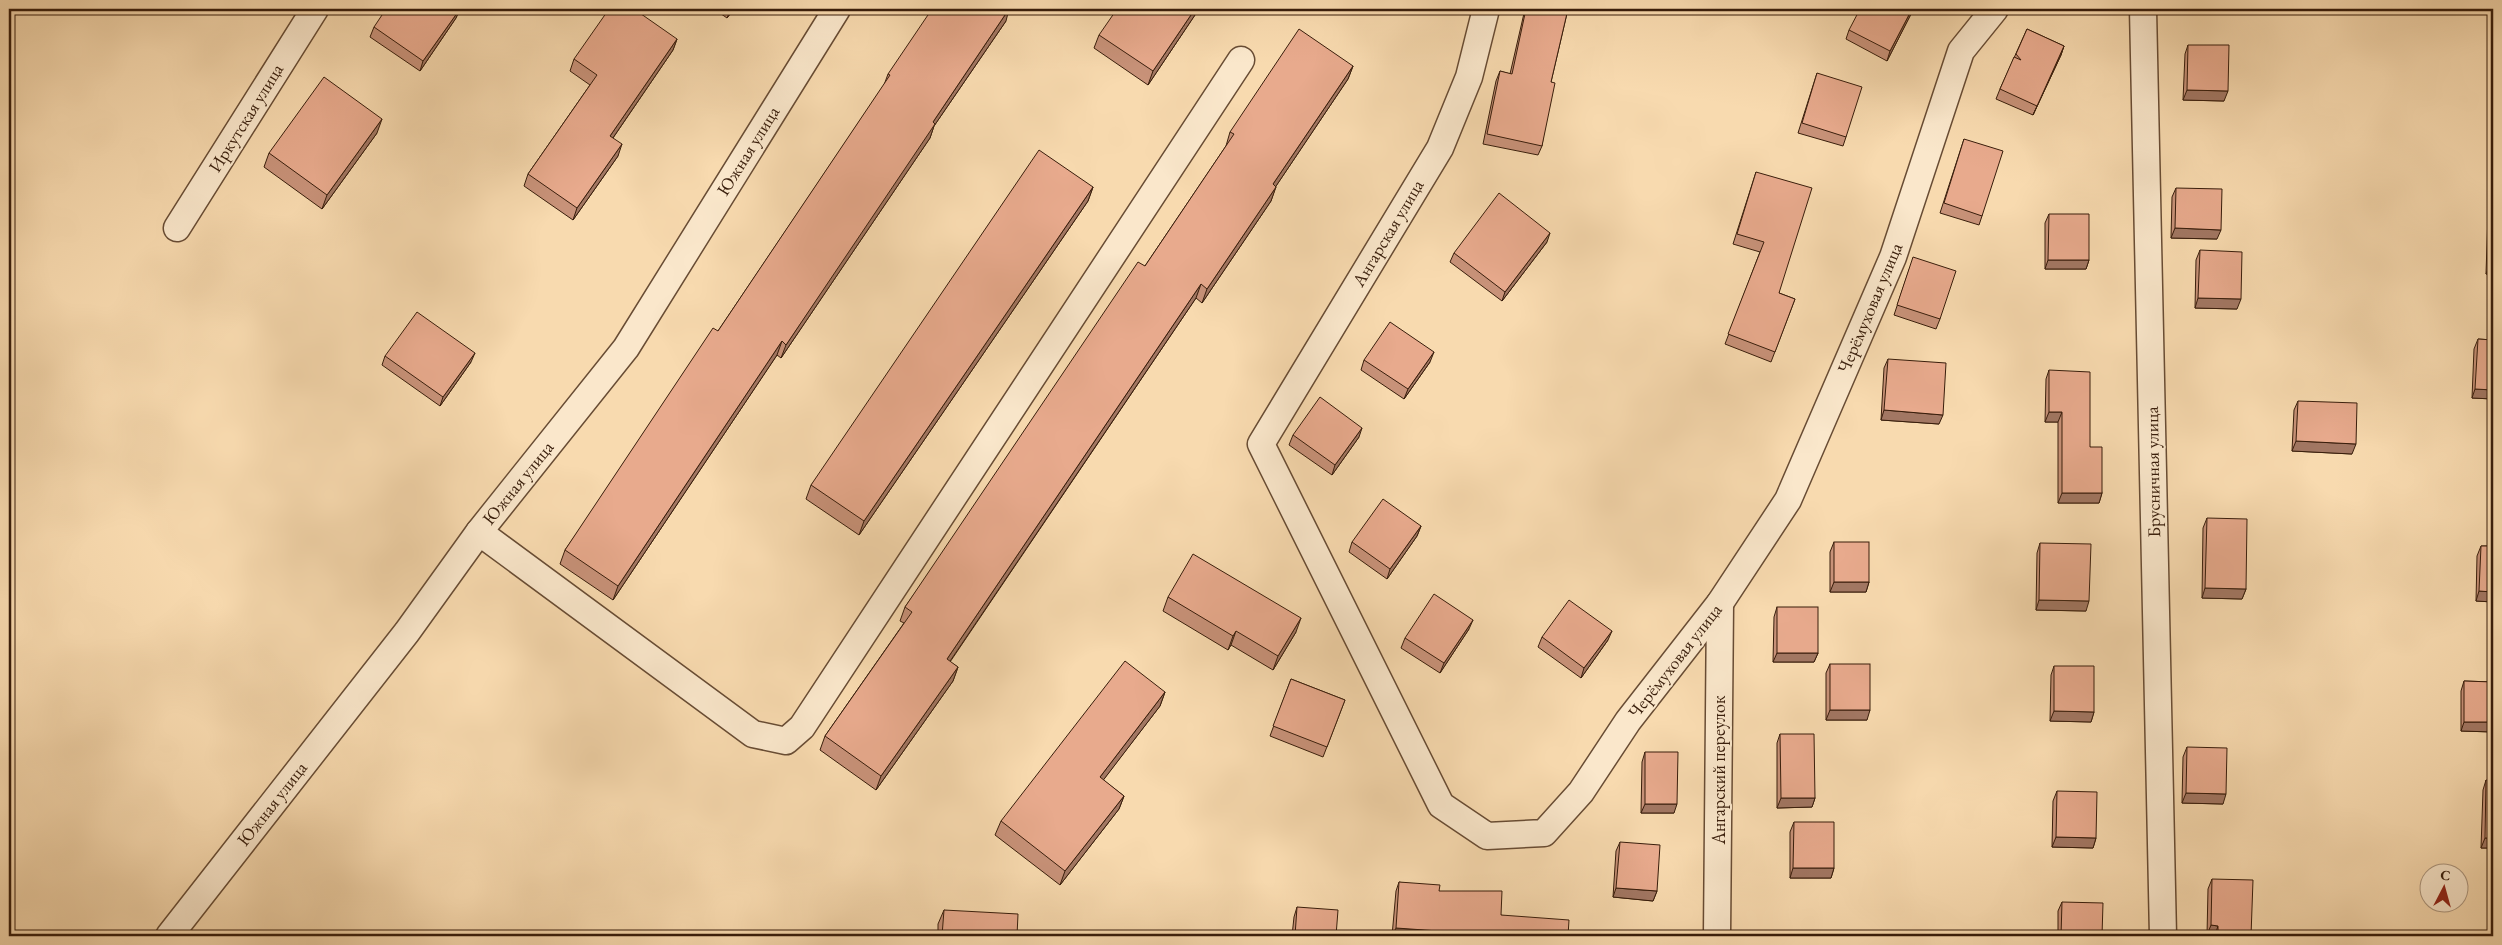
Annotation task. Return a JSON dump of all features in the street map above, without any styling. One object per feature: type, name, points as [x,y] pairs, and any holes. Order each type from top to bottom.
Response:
[{"type":"street","name":"Иркутская улица","points":[[177,228],[315,9]]},
{"type":"street","name":"Южная улица","points":[[169,936],[407,632],[479,532],[626,348],[837,9]]},
{"type":"street","name":"Ангарская улица","points":[[1261,444],[1440,148],[1469,77],[1486,9]]},
{"type":"street","name":"Черёмуховая улица","points":[[1261,444],[1441,805],[1487,836],[1544,833],[1581,792],[1628,721],[1720,603],[1788,500],[1893,257],[1961,51],[1994,9]]},
{"type":"street","name":"Брусничная улица","points":[[2143,9],[2163,936]]},
{"type":"street","points":[[479,532],[753,734],[786,740],[802,727],[1241,60]]},
{"type":"street","name":"Ангарский переулок","points":[[1717,936],[1720,603]]},
{"type":"building","points":[[386,9],[460,9],[423,61],[374,27]]},
{"type":"building","points":[[609,9],[634,9],[677,39],[610,136],[622,144],[577,208],[528,174],[597,75],[574,59]]},
{"type":"building","points":[[932,9],[1009,9],[933,122],[935,124],[786,345],[782,341],[618,586],[565,550],[713,328],[718,331],[890,75],[888,74]]},
{"type":"building","points":[[1117,9],[1195,9],[1153,71],[1099,35]]},
{"type":"building","points":[[1526,9],[1568,9],[1551,82],[1555,83],[1542,146],[1487,134],[1500,71],[1512,74]]},
{"type":"building","points":[[1860,9],[1912,9],[1890,51],[1849,30]]},
{"type":"building","points":[[1299,29],[1353,66],[1273,184],[1276,187],[1207,289],[1201,284],[947,659],[958,667],[881,776],[825,736],[912,612],[905,607],[1138,262],[1145,266],[1234,134],[1230,132]]},
{"type":"building","points":[[2027,29],[2064,46],[2037,106],[2000,89],[2014,57],[2021,60],[2016,54]]},
{"type":"building","points":[[2188,45],[2229,45],[2228,91],[2187,90]]},
{"type":"building","points":[[1817,73],[1862,87],[1846,137],[1802,123]]},
{"type":"building","points":[[324,77],[382,119],[327,195],[269,153]]},
{"type":"building","points":[[1964,139],[2003,151],[1982,216],[1944,203]]},
{"type":"building","points":[[1039,150],[1093,187],[864,521],[811,485]]},
{"type":"building","points":[[1756,172],[1812,188],[1779,293],[1795,299],[1775,352],[1728,334],[1764,242],[1737,234]]},
{"type":"building","points":[[2176,188],[2222,189],[2221,230],[2175,228]]},
{"type":"building","points":[[1499,193],[1550,233],[1505,292],[1454,253]]},
{"type":"building","points":[[2491,204],[2493,204],[2493,264],[2490,264]]},
{"type":"building","points":[[2049,214],[2089,214],[2089,260],[2048,260]]},
{"type":"building","points":[[2200,250],[2242,252],[2241,299],[2198,298]]},
{"type":"building","points":[[1913,257],[1956,271],[1940,319],[1897,305]]},
{"type":"building","points":[[417,312],[475,353],[443,397],[385,356]]},
{"type":"building","points":[[1390,322],[1434,352],[1408,389],[1364,360]]},
{"type":"building","points":[[2478,339],[2493,340],[2493,390],[2475,389]]},
{"type":"building","points":[[1888,359],[1946,363],[1943,415],[1884,410]]},
{"type":"building","points":[[2049,370],[2090,372],[2090,447],[2102,447],[2102,493],[2062,493],[2062,412],[2049,412]]},
{"type":"building","points":[[1320,397],[1362,428],[1335,465],[1293,435]]},
{"type":"building","points":[[2298,401],[2357,403],[2356,444],[2296,441]]},
{"type":"building","points":[[1383,499],[1421,526],[1390,569],[1352,542]]},
{"type":"building","points":[[2207,518],[2247,519],[2246,589],[2205,588]]},
{"type":"building","points":[[1834,542],[1869,542],[1869,582],[1834,582]]},
{"type":"building","points":[[2040,543],[2091,544],[2089,601],[2039,600]]},
{"type":"building","points":[[2481,546],[2493,546],[2493,592],[2479,591]]},
{"type":"building","points":[[1193,554],[1301,618],[1278,656],[1236,631],[1233,636],[1168,597]]},
{"type":"building","points":[[1434,594],[1473,620],[1444,663],[1405,638]]},
{"type":"building","points":[[1569,600],[1612,631],[1584,668],[1542,637]]},
{"type":"building","points":[[1777,607],[1818,607],[1818,653],[1777,653]]},
{"type":"building","points":[[1125,661],[1165,692],[1100,777],[1124,796],[1065,871],[1001,821]]},
{"type":"building","points":[[1830,664],[1870,664],[1870,710],[1830,710]]},
{"type":"building","points":[[2054,666],[2094,666],[2094,712],[2054,711]]},
{"type":"building","points":[[1291,679],[1345,700],[1327,747],[1273,726]]},
{"type":"building","points":[[2464,681],[2493,682],[2493,722],[2464,722]]},
{"type":"building","points":[[1780,734],[1814,734],[1815,798],[1781,798]]},
{"type":"building","points":[[2187,747],[2227,748],[2226,794],[2186,793]]},
{"type":"building","points":[[1645,752],[1678,752],[1677,804],[1645,804]]},
{"type":"building","points":[[2486,780],[2493,780],[2493,838],[2485,838]]},
{"type":"building","points":[[2057,791],[2097,792],[2096,838],[2056,837]]},
{"type":"building","points":[[1794,822],[1834,822],[1834,868],[1793,868]]},
{"type":"building","points":[[1620,842],[1660,845],[1657,891],[1616,888]]},
{"type":"building","points":[[2212,879],[2253,880],[2251,936],[2218,936],[2218,926],[2211,925]]},
{"type":"building","points":[[1399,882],[1440,885],[1439,891],[1502,891],[1501,915],[1569,920],[1568,936],[1467,936],[1467,933],[1396,928]]},
{"type":"building","points":[[2062,902],[2103,903],[2102,936],[2061,936]]},
{"type":"building","points":[[1297,907],[1338,910],[1336,936],[1295,936]]},
{"type":"building","points":[[944,910],[1018,914],[1017,936],[942,936]]},
{"type":"building","points":[[1822,935],[1822,936],[1782,936]]}]
